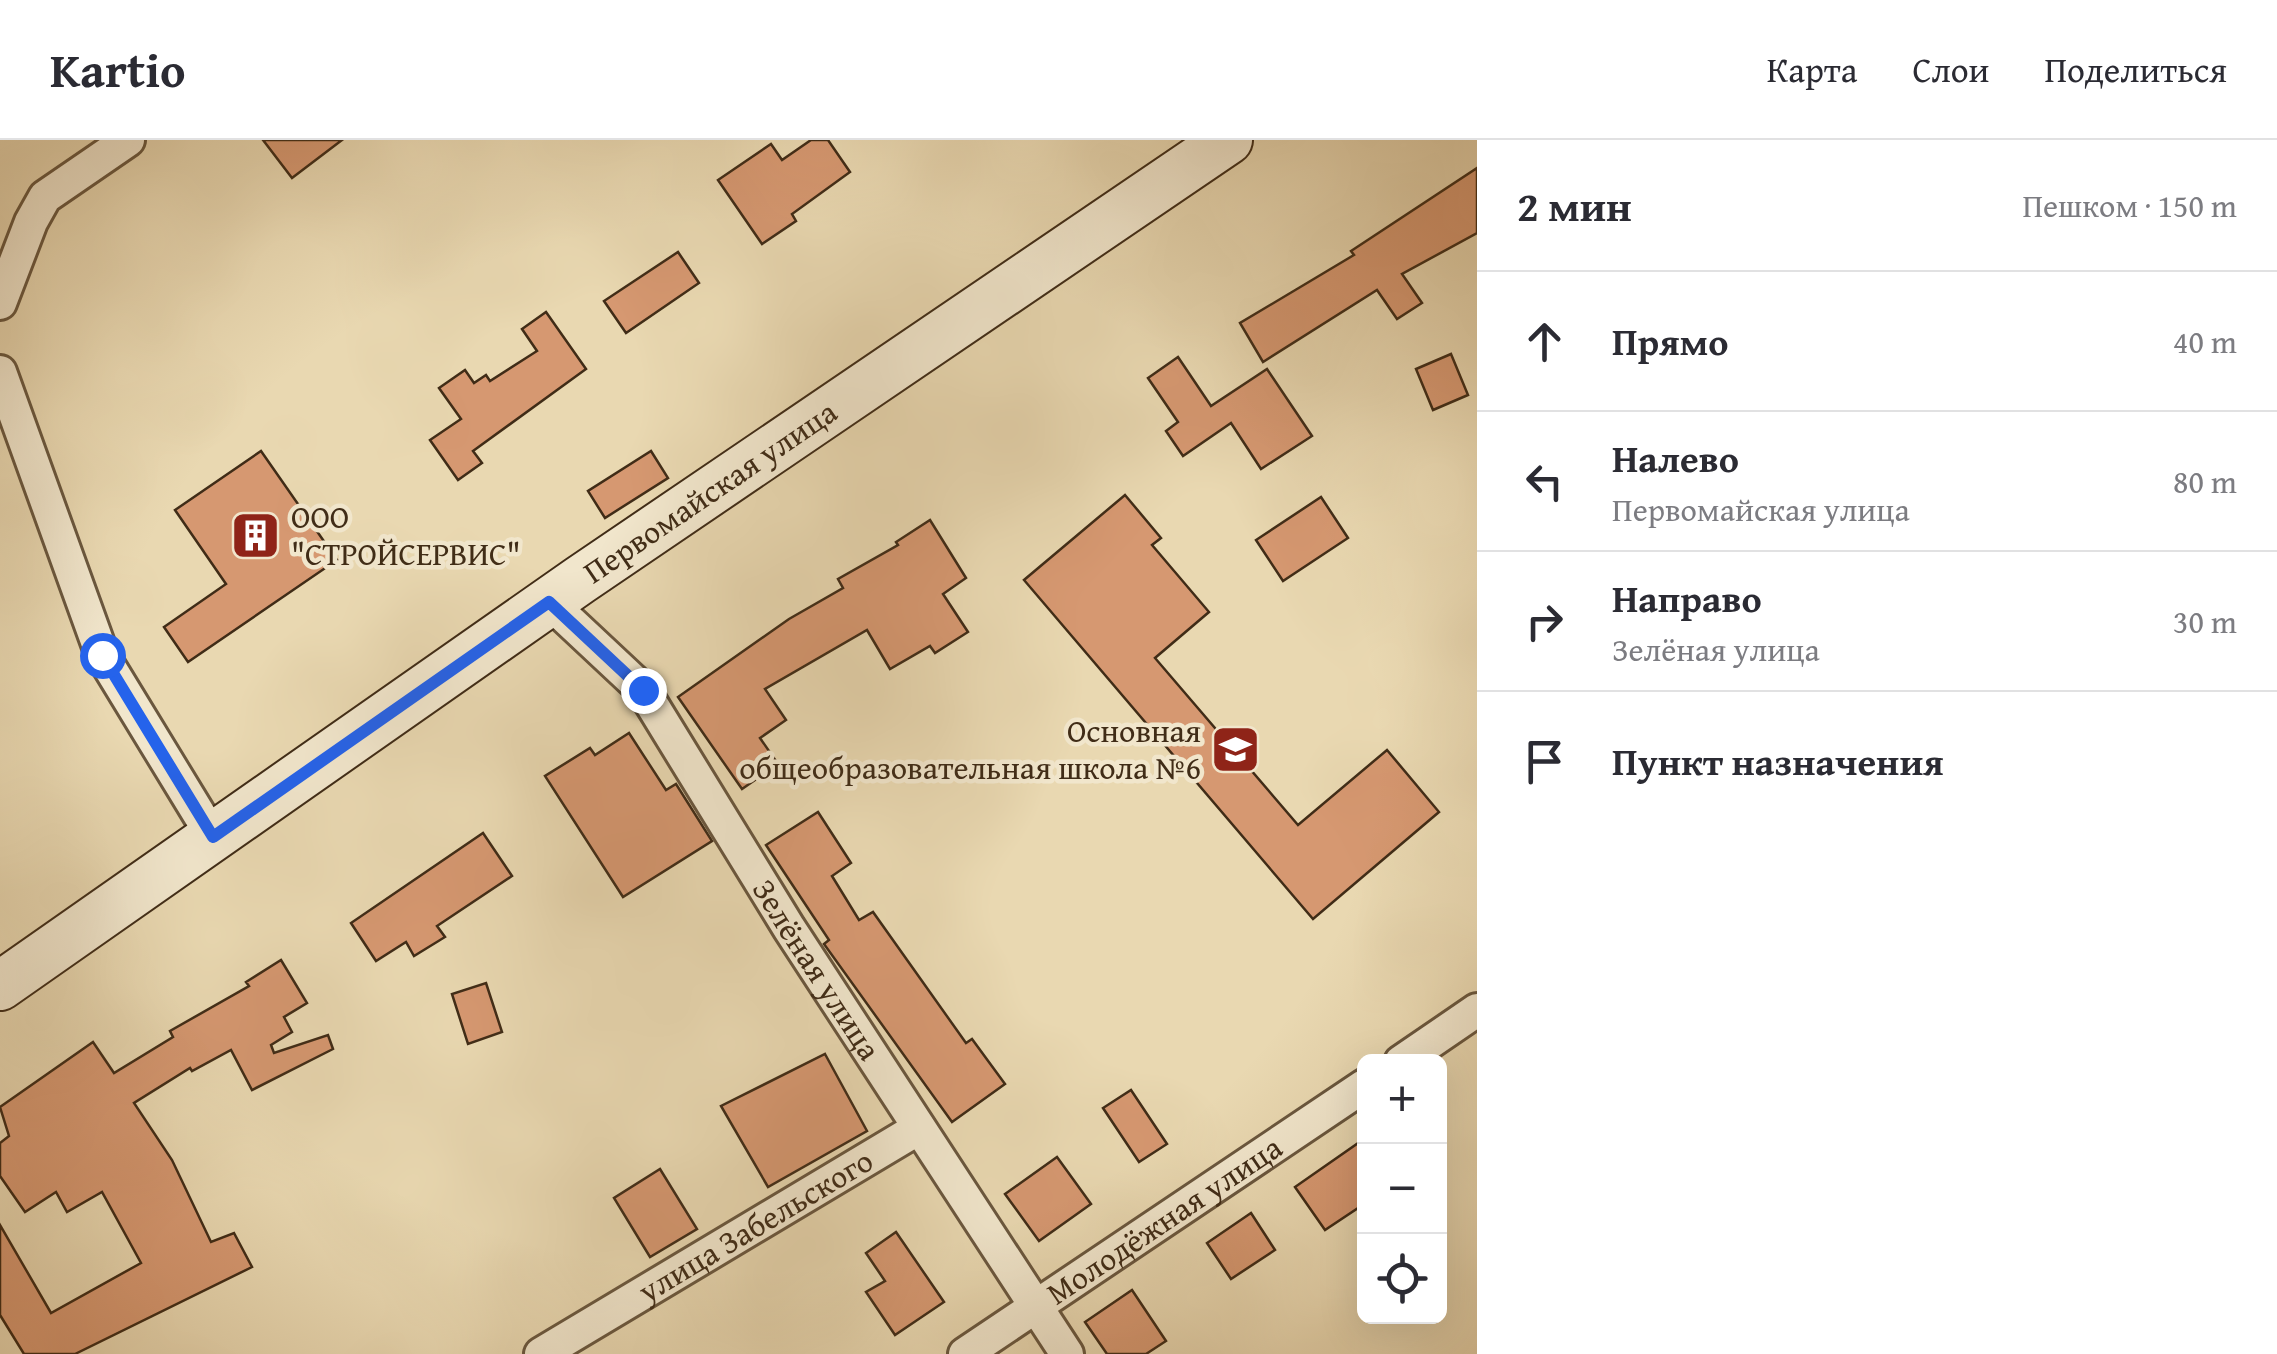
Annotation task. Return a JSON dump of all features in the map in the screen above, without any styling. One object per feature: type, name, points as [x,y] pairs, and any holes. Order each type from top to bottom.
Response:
[{"type":"main road","name":"Первомайская улица","points":[[0,986],[549,602],[1228,140]]},
{"type":"street","points":[[0,303],[31,222],[45,197],[128,140]]},
{"type":"street","points":[[0,372],[102,655],[213,837]]},
{"type":"street","name":"Зелёная улица","points":[[549,602],[643,690],[918,1128],[1067,1354]]},
{"type":"street","points":[[1413,1054],[1477,1010]]},
{"type":"street","name":"Молодёжная улица","points":[[965,1354],[1357,1091]]},
{"type":"street","name":"улица Забельского","points":[[541,1354],[918,1128]]},
{"type":"building","points":[[263,140],[342,140],[292,178]]},
{"type":"building","points":[[811,140],[828,140],[850,172],[792,214],[796,221],[762,244],[718,180],[771,144],[782,160]]},
{"type":"building","points":[[1477,168],[1477,233],[1402,274],[1422,303],[1397,319],[1377,290],[1263,362],[1240,323],[1354,255],[1351,251]]},
{"type":"building","points":[[678,252],[699,283],[626,333],[604,301]]},
{"type":"building","points":[[546,312],[586,369],[473,451],[482,463],[458,480],[430,440],[461,419],[439,388],[465,370],[474,383],[486,375],[490,381],[537,351],[522,329]]},
{"type":"building","points":[[1451,354],[1468,395],[1433,410],[1416,369]]},
{"type":"building","points":[[1178,357],[1211,406],[1267,369],[1312,436],[1261,469],[1231,423],[1183,456],[1166,431],[1178,422],[1148,378]]},
{"type":"building","name":"ООО \"СТРОЙСЕРВИС\"","points":[[261,451],[337,560],[188,662],[164,627],[226,584],[175,510]]},
{"type":"building","points":[[651,451],[668,478],[605,518],[588,491]]},
{"type":"building","points":[[1125,495],[1161,538],[1152,545],[1209,612],[1155,658],[1298,825],[1387,750],[1439,812],[1313,919],[1024,580]]},
{"type":"building","points":[[1321,497],[1348,538],[1283,581],[1256,540]]},
{"type":"building","points":[[930,520],[966,578],[943,594],[968,632],[935,653],[930,646],[890,669],[867,630],[765,689],[786,720],[760,738],[778,764],[742,789],[678,697],[789,619],[843,588],[838,579],[898,545],[896,542]]},
{"type":"building","points":[[629,733],[666,790],[676,784],[712,841],[623,897],[545,776],[590,748],[595,755]]},
{"type":"building","points":[[818,812],[851,863],[832,876],[859,920],[873,912],[966,1043],[972,1039],[1005,1084],[952,1122],[824,944],[829,940],[766,845]]},
{"type":"building","points":[[483,833],[512,876],[437,926],[445,937],[414,956],[406,942],[376,961],[351,923]]},
{"type":"building","points":[[281,960],[307,1003],[284,1017],[292,1032],[271,1045],[274,1053],[328,1035],[333,1049],[252,1090],[231,1050],[192,1071],[190,1068],[134,1103],[172,1160],[211,1242],[234,1233],[252,1267],[75,1354],[24,1354],[0,1315],[0,1225],[51,1313],[141,1263],[102,1192],[67,1212],[56,1192],[25,1212],[0,1176],[0,1143],[9,1136],[0,1107],[93,1042],[114,1073],[173,1037],[170,1031],[249,986],[246,982]]},
{"type":"building","points":[[486,983],[502,1032],[468,1044],[452,994]]},
{"type":"building","points":[[825,1054],[867,1131],[768,1187],[721,1106]]},
{"type":"building","points":[[1131,1090],[1167,1144],[1139,1162],[1103,1108]]},
{"type":"building","points":[[1357,1144],[1357,1209],[1325,1230],[1295,1187]]},
{"type":"building","points":[[1057,1157],[1091,1204],[1039,1241],[1005,1194]]},
{"type":"building","points":[[660,1169],[697,1229],[650,1257],[614,1198]]},
{"type":"building","points":[[1251,1213],[1275,1250],[1231,1279],[1207,1243]]},
{"type":"building","points":[[896,1232],[944,1302],[895,1335],[866,1292],[885,1281],[866,1253]]},
{"type":"building","points":[[1132,1290],[1166,1341],[1146,1354],[1107,1354],[1085,1322]]},
{"type":"place","name":"ООО \"СТРОЙСЕРВИС\"","points":[[256,535]]},
{"type":"place","name":"Основная общеобразовательная школа №6","points":[[1236,749]]},
{"type":"route","points":[[102,655],[213,837],[549,602],[643,690]]}]
